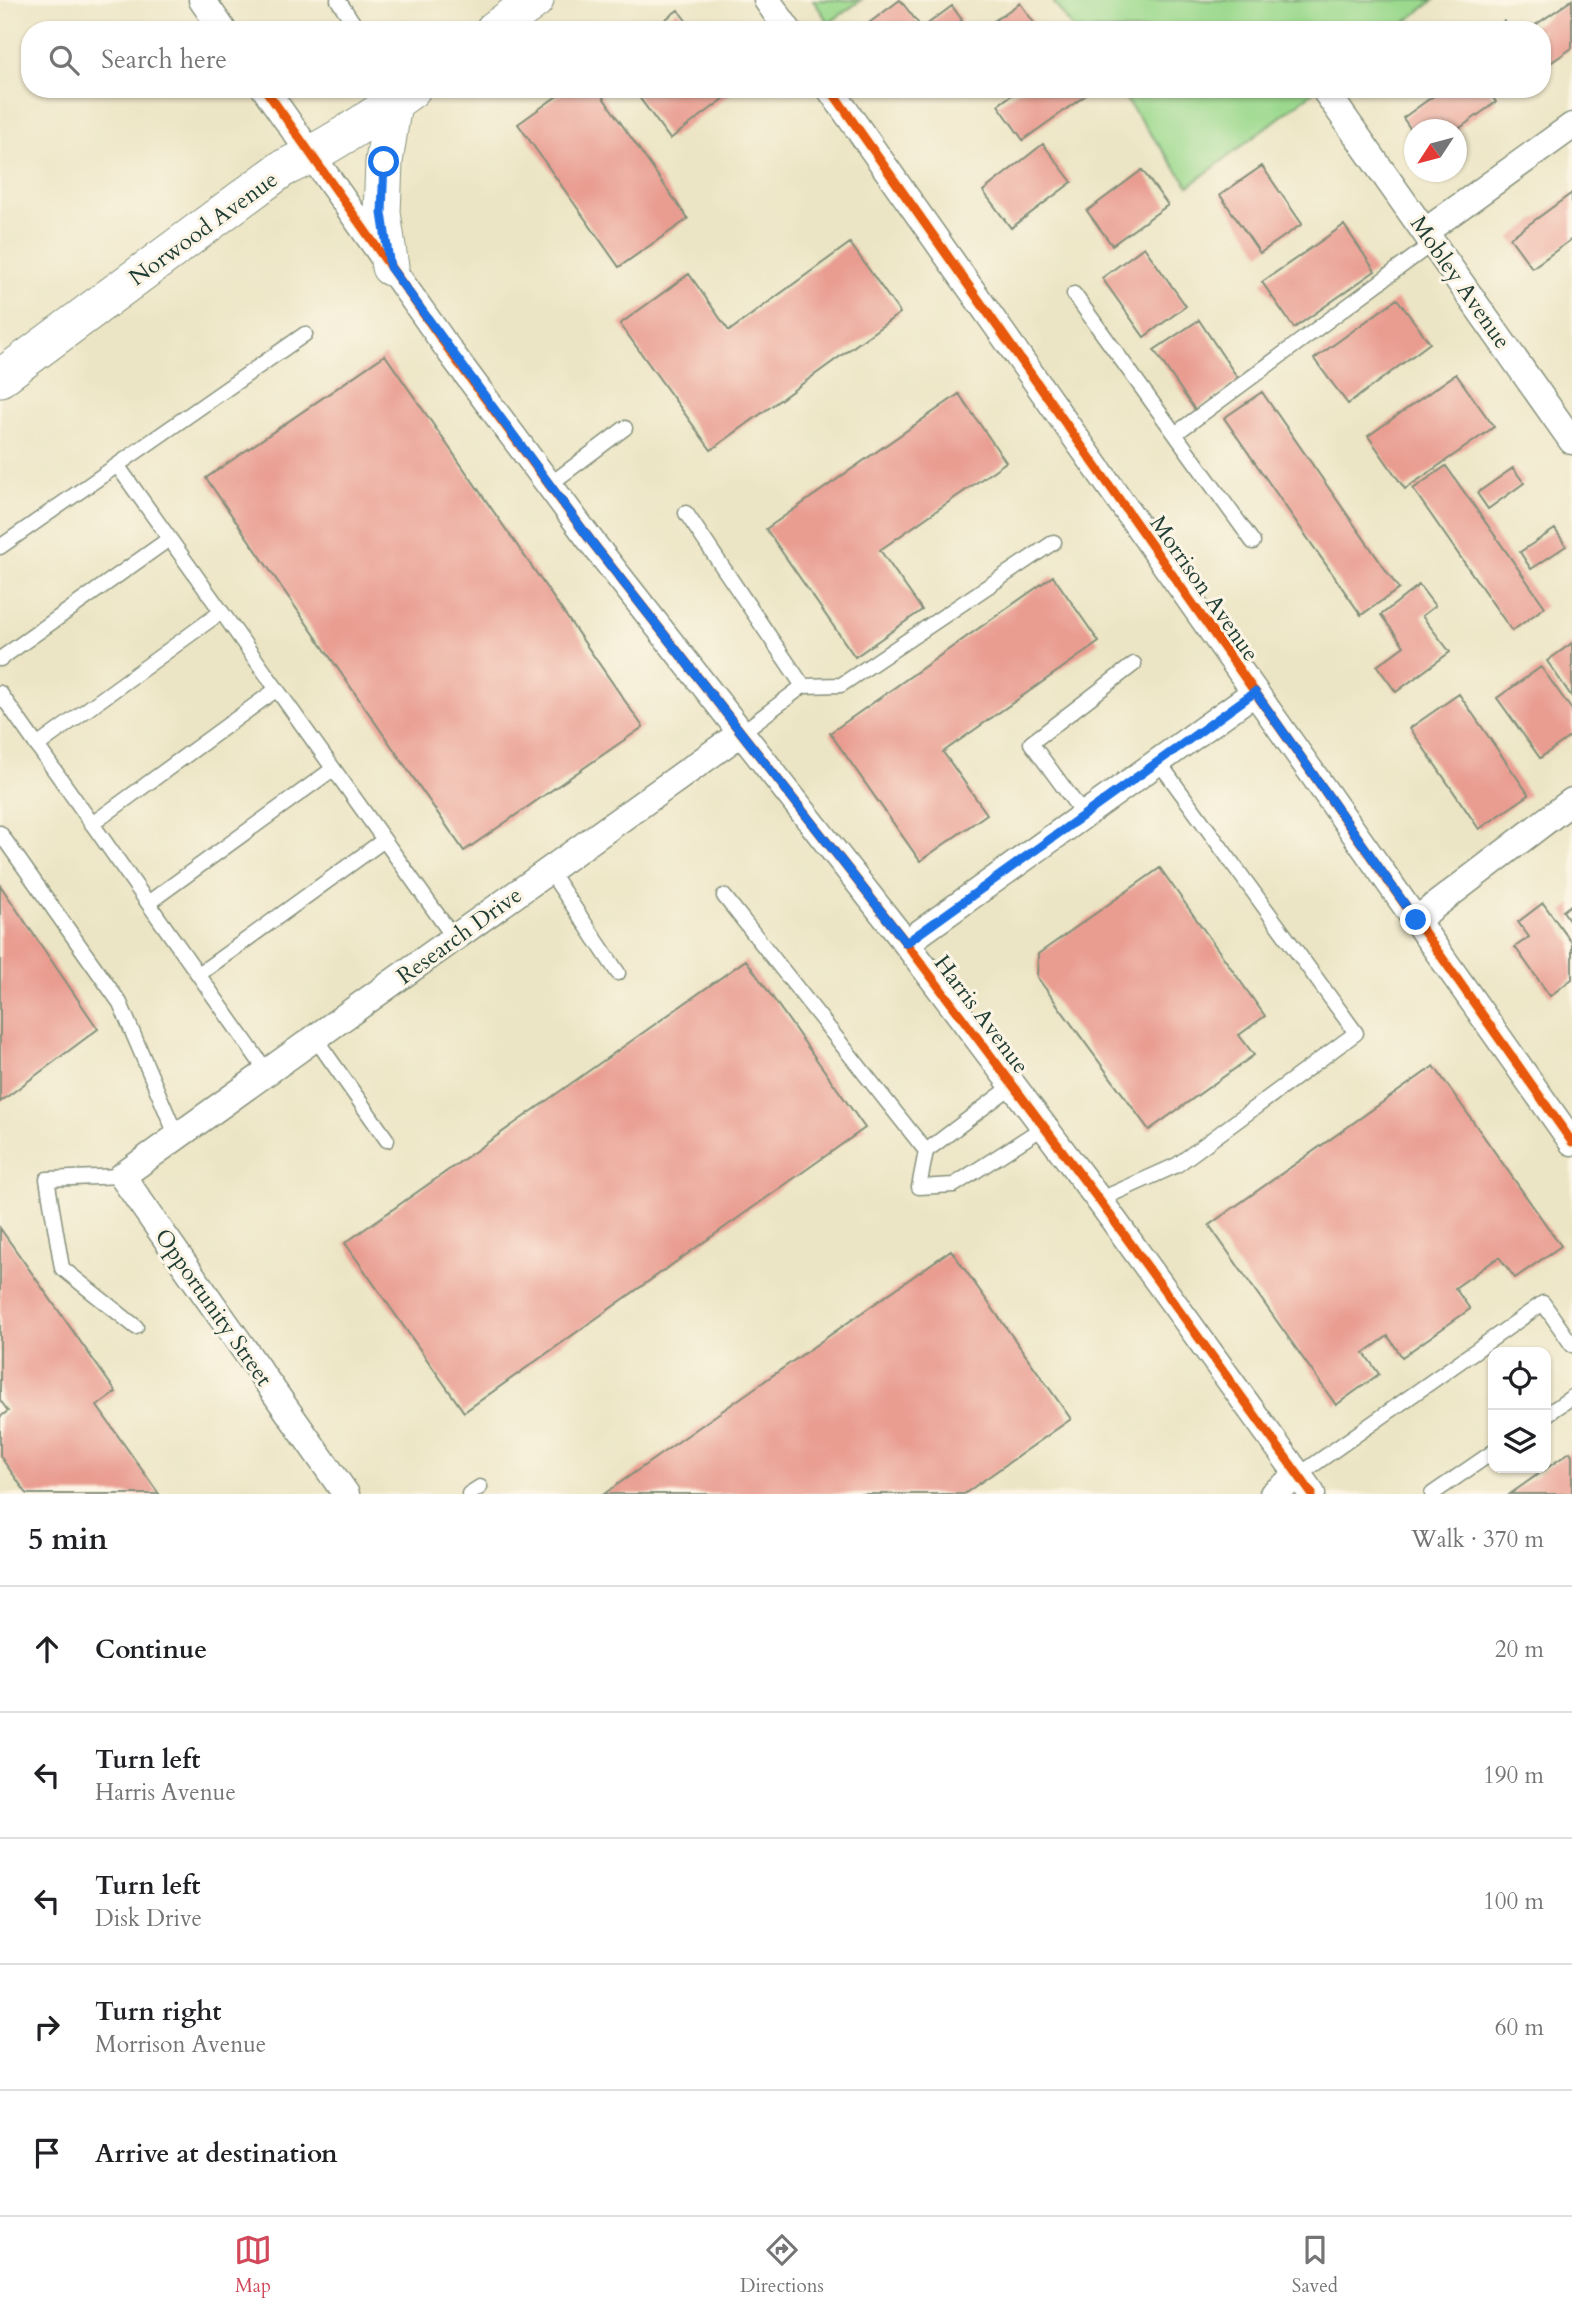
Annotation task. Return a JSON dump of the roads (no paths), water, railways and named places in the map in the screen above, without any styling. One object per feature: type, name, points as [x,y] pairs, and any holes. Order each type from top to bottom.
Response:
[{"type":"main road","points":[[506,21],[535,0]]},
{"type":"main road","name":"Norwood Avenue","points":[[0,378],[282,169],[311,156],[358,128],[399,98]]},
{"type":"main road","points":[[390,267],[382,213],[384,162],[401,98]]},
{"type":"street","points":[[202,0],[217,21]]},
{"type":"street","points":[[767,0],[782,21]]},
{"type":"street","name":"Harris Avenue","points":[[271,98],[549,485],[906,943],[1099,1200],[1306,1485]]},
{"type":"street","name":"Morrison Avenue","points":[[836,98],[1572,1142]]},
{"type":"street","name":"Mobley Avenue","points":[[1330,98],[1572,441]]},
{"type":"street","points":[[1430,237],[1572,125]]},
{"type":"street","points":[[906,943],[1255,692]]},
{"type":"street","name":"Research Drive","points":[[177,1137],[741,733]]},
{"type":"street","points":[[1416,920],[1572,802]]},
{"type":"street","points":[[122,1176],[177,1137]]},
{"type":"street","name":"Opportunity Street","points":[[122,1176],[346,1494]]},
{"type":"street","points":[[1273,1494],[1306,1485]]},
{"type":"lane","points":[[338,0],[352,21]]},
{"type":"lane","points":[[1175,434],[1430,237]]},
{"type":"lane","points":[[1074,294],[1253,542]]},
{"type":"lane","points":[[0,547],[305,334]]},
{"type":"lane","points":[[549,485],[625,428]]},
{"type":"lane","points":[[117,464],[454,938]]},
{"type":"lane","points":[[686,513],[803,686]]},
{"type":"lane","points":[[0,659],[169,539]]},
{"type":"lane","points":[[741,733],[803,686],[841,685],[1054,542]]},
{"type":"lane","points":[[37,746],[221,612]]},
{"type":"lane","points":[[1084,815],[1031,743],[1134,664]]},
{"type":"lane","points":[[92,824],[277,689]]},
{"type":"lane","points":[[0,693],[267,1072]]},
{"type":"lane","points":[[1099,1200],[1177,1165],[1356,1033],[1158,761]]},
{"type":"lane","points":[[148,903],[333,769]]},
{"type":"lane","points":[[0,833],[120,1003],[177,1137]]},
{"type":"lane","points":[[199,974],[384,840]]},
{"type":"lane","points":[[549,870],[618,973]]},
{"type":"lane","points":[[724,896],[926,1151]]},
{"type":"lane","points":[[315,1038],[387,1140]]},
{"type":"lane","points":[[1012,1087],[926,1151],[919,1187],[954,1185],[1044,1127]]},
{"type":"lane","points":[[122,1176],[47,1179],[62,1268],[136,1327]]},
{"type":"lane","points":[[1306,1485],[1543,1303],[1572,1345]]},
{"type":"lane","points":[[1551,1412],[1572,1397]]},
{"type":"lane","points":[[1432,1494],[1488,1455]]}]
